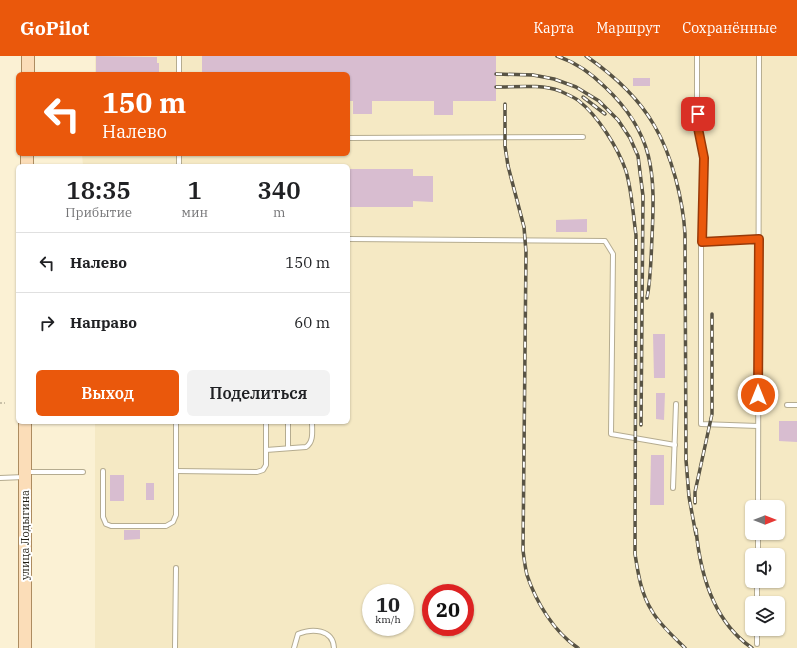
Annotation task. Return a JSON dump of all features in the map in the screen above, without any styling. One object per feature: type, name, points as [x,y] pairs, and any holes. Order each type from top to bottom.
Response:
[{"type":"main road","points":[[28,56],[28,72]]},
{"type":"main road","name":"улица Лодыгина","points":[[25,424],[25,648]]},
{"type":"lane","points":[[179,56],[179,72]]},
{"type":"lane","points":[[697,56],[698,128],[704,158],[701,424],[758,426]]},
{"type":"lane","points":[[758,500],[759,56]]},
{"type":"lane","points":[[350,138],[583,137]]},
{"type":"lane","points":[[350,239],[605,241],[612,254],[611,434],[675,445]]},
{"type":"lane","points":[[702,242],[759,239]]},
{"type":"lane","points":[[673,488],[676,404]]},
{"type":"lane","points":[[787,405],[797,405]]},
{"type":"lane","points":[[103,471],[103,517],[106,524],[111,526],[166,526],[173,522],[176,515],[176,424]]},
{"type":"lane","points":[[176,471],[257,472],[263,470],[266,465],[266,424]]},
{"type":"lane","points":[[288,424],[288,448]]},
{"type":"lane","points":[[266,450],[306,448],[312,439],[312,424]]},
{"type":"lane","points":[[0,478],[24,474],[83,472]]},
{"type":"lane","points":[[175,648],[176,568]]},
{"type":"lane","points":[[294,648],[298,634],[306,630],[317,630],[329,635],[334,643],[334,648]]},
{"type":"lane","points":[[757,636],[757,644]]},
{"type":"path","points":[[0,403],[5,403]]},
{"type":"shaded area","points":[[95,56],[797,56],[797,648],[95,648],[95,424],[350,424],[350,164],[83,164],[82,156],[350,156],[350,72],[95,72]]},
{"type":"building","points":[[96,56],[157,57],[157,63],[159,63],[159,72],[96,72]]},
{"type":"building","points":[[202,56],[496,56],[496,101],[453,101],[453,115],[434,115],[434,101],[372,101],[372,114],[353,114],[353,101],[350,101],[350,72],[202,72]]},
{"type":"building","points":[[633,78],[650,78],[650,86],[633,86]]},
{"type":"building","points":[[350,169],[413,169],[413,176],[433,176],[433,202],[413,201],[413,207],[350,207]]},
{"type":"building","points":[[587,219],[587,232],[556,232],[556,220]]},
{"type":"building","points":[[653,334],[665,334],[665,378],[654,378]]},
{"type":"building","points":[[656,393],[665,393],[664,420],[656,419]]},
{"type":"building","points":[[779,421],[797,421],[797,442],[779,441]]},
{"type":"building","points":[[651,455],[664,455],[664,505],[650,505]]},
{"type":"building","points":[[110,475],[124,475],[124,501],[110,501]]},
{"type":"building","points":[[146,483],[154,483],[154,500],[146,500]]},
{"type":"building","points":[[124,530],[140,530],[140,539],[124,540]]},
{"type":"railway","points":[[557,56],[583,69],[605,87],[634,121],[643,139],[652,174],[653,194],[651,268],[647,298]]},
{"type":"railway","points":[[586,56],[624,87],[648,115],[666,150],[676,178],[682,207],[685,234],[686,460],[689,497],[696,535]]},
{"type":"railway","points":[[496,74],[533,75],[554,79],[576,87],[599,101],[618,120],[630,138],[638,156],[643,196],[641,425]]},
{"type":"railway","points":[[496,87],[545,87],[560,91],[577,100],[586,107],[607,133],[618,152],[626,171],[631,195],[636,235],[635,554],[640,583],[648,604],[667,631],[685,648]]},
{"type":"railway","points":[[583,97],[605,114]]},
{"type":"railway","points":[[505,104],[505,146],[508,166],[524,227],[526,252],[524,559],[527,575],[535,596],[547,616],[561,634],[578,648]]},
{"type":"railway","points":[[695,503],[695,492],[712,414],[712,314]]},
{"type":"railway","points":[[696,529],[701,563],[711,596],[728,625],[752,648]]},
{"type":"route","points":[[698,114],[698,128],[704,158],[702,242],[759,239],[758,395]]}]
